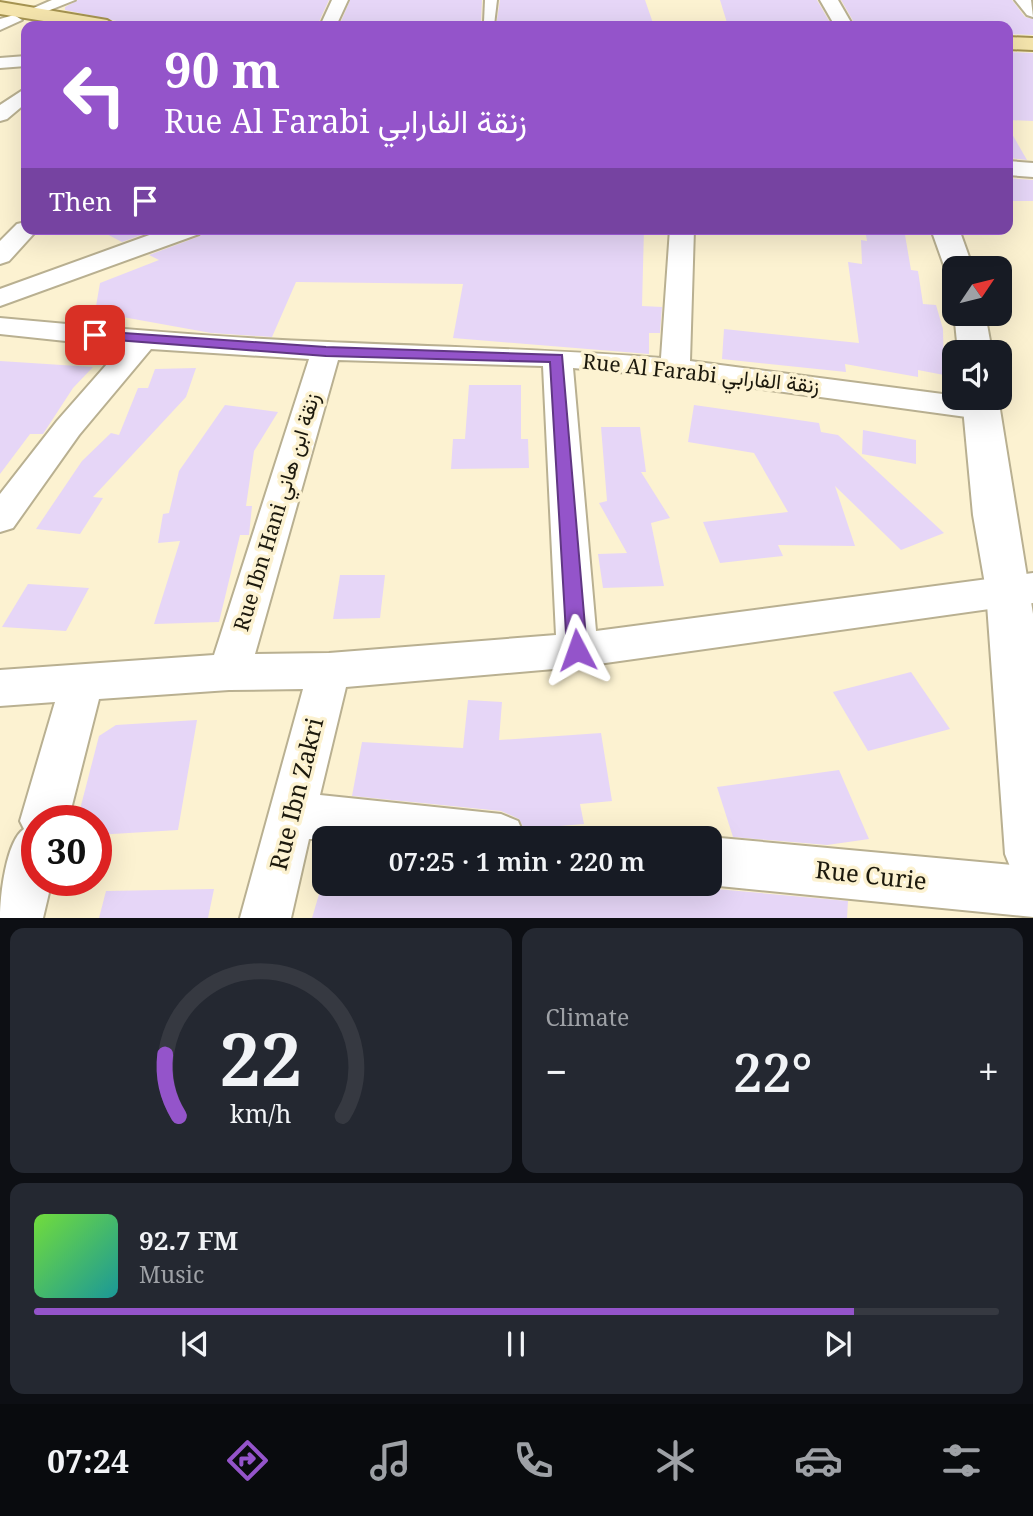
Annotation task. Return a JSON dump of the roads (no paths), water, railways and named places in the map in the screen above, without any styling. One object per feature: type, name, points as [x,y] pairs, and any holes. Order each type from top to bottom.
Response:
[{"type":"main road","points":[[9,17],[27,21]]},
{"type":"main road","points":[[9,17],[53,21]]},
{"type":"main road","points":[[1013,36],[1033,37]]},
{"type":"main road","points":[[1013,43],[1033,44]]},
{"type":"street","points":[[9,17],[66,0]]},
{"type":"street","points":[[330,21],[340,0]]},
{"type":"street","points":[[490,21],[491,0]]},
{"type":"street","points":[[829,0],[841,21]]},
{"type":"street","points":[[1023,0],[1033,12]]},
{"type":"street","points":[[0,63],[21,61]]},
{"type":"street","points":[[0,115],[21,98]]},
{"type":"street","points":[[1013,168],[1033,170]]},
{"type":"street","points":[[0,298],[173,235]]},
{"type":"street","points":[[675,368],[681,235]]},
{"type":"street","points":[[947,235],[954,256]]},
{"type":"street","name":"Rue Al Farabi زنقة الفارابي","points":[[0,326],[143,340],[326,351],[557,358],[675,368],[942,399]]},
{"type":"street","points":[[0,519],[68,428],[143,340]]},
{"type":"street","name":"Rue Ibn Hani زنقة ابن هاني","points":[[229,672],[326,351]]},
{"type":"street","points":[[557,358],[577,650]]},
{"type":"street","points":[[982,410],[994,515],[1021,589],[1033,854]]},
{"type":"street","points":[[0,688],[229,672],[329,671],[577,650],[1021,589]]},
{"type":"street","name":"Rue Ibn Zakri","points":[[265,918],[329,671]]},
{"type":"street","points":[[48,805],[82,682]]},
{"type":"street","points":[[292,814],[397,826]]},
{"type":"street","name":"Rue Curie","points":[[722,862],[1033,892]]},
{"type":"street","points":[[18,918],[24,896]]}]
